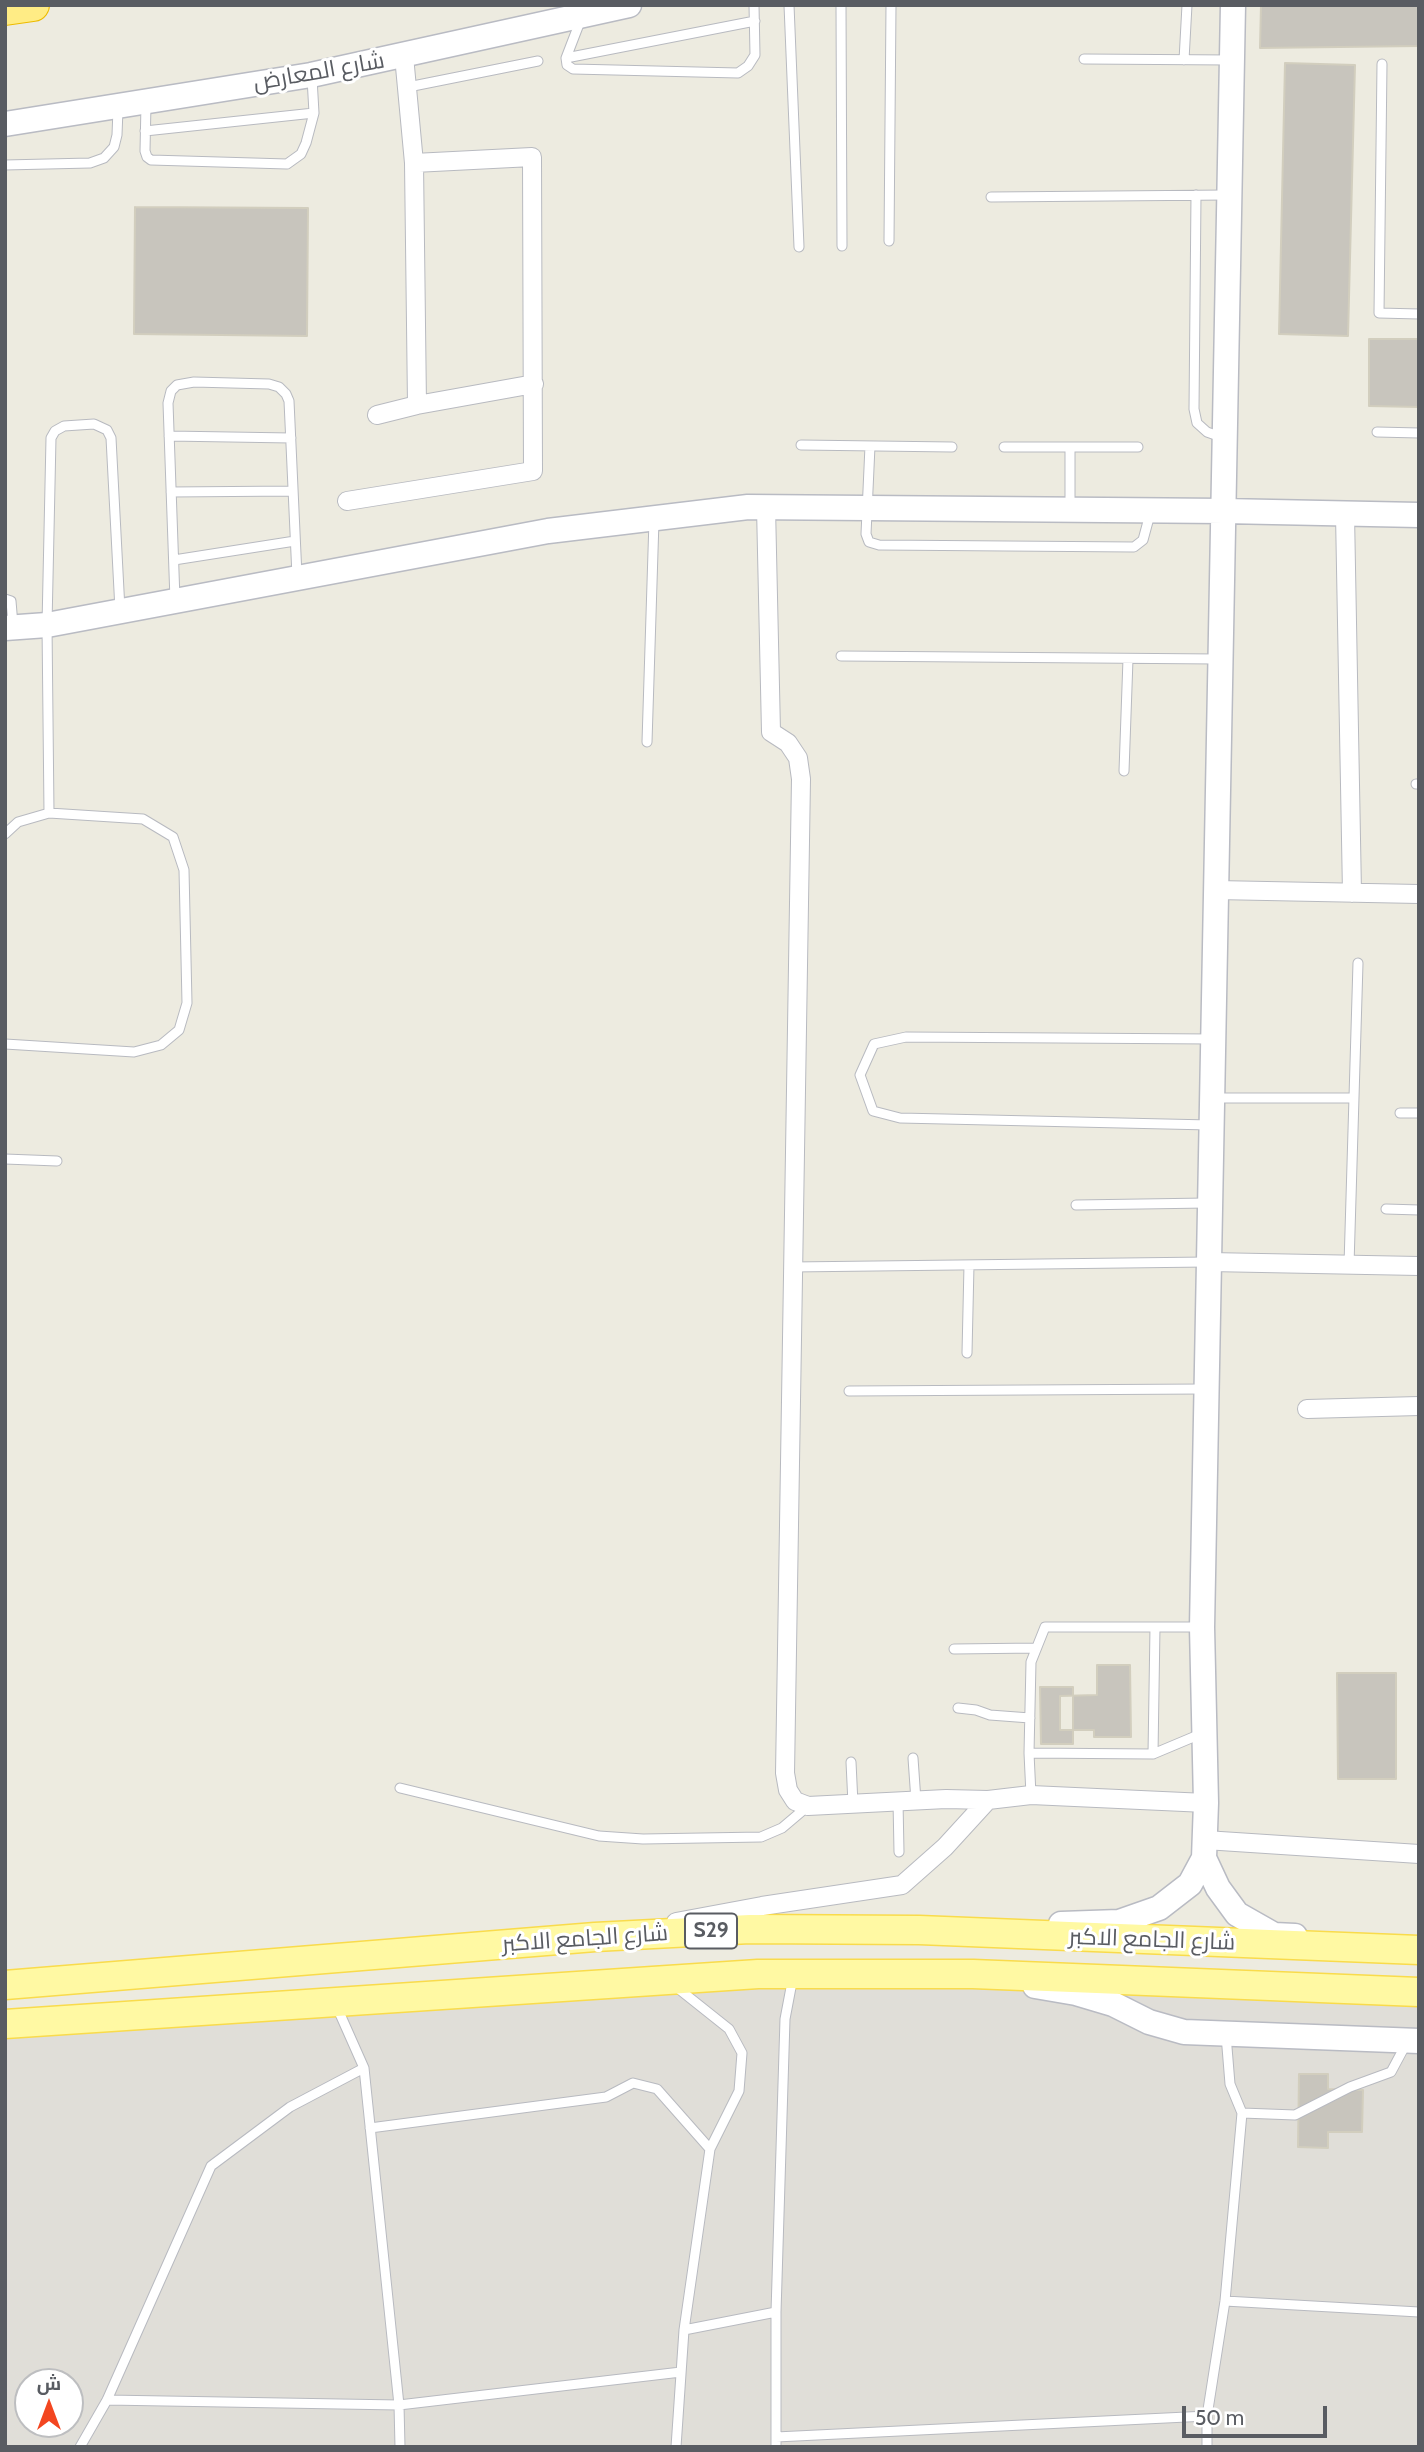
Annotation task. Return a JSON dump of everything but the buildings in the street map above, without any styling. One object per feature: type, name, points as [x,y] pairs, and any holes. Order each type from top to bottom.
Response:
[{"type":"highway","points":[[5,9],[33,5]]},
{"type":"main road","name":"شارع الجامع الاكبر","points":[[5,1985],[595,1937],[750,1929],[944,1932],[1419,1950]]},
{"type":"main road","name":"شارع الجامع الاكبر","points":[[5,2024],[758,1974],[973,1974],[1419,1992]]},
{"type":"street","name":"شارع المعارض","points":[[5,124],[311,75],[582,18],[629,5]]},
{"type":"street","points":[[944,1932],[990,1924],[1119,1922],[1159,1908],[1191,1884],[1204,1849],[1206,1803],[1202,1627],[1233,5]]},
{"type":"street","points":[[404,56],[414,163],[417,405]]},
{"type":"street","points":[[347,501],[533,471],[531,157],[414,163]]},
{"type":"street","points":[[377,415],[534,384]]},
{"type":"street","points":[[9,628],[47,625],[120,612],[548,531],[748,507],[1419,515]]},
{"type":"street","points":[[766,507],[771,732],[788,743],[798,758],[801,779],[785,1773],[788,1790],[795,1801],[808,1806],[988,1800],[1031,1795],[1206,1803]]},
{"type":"street","points":[[1345,514],[1352,892]]},
{"type":"street","points":[[1216,890],[1419,894]]},
{"type":"street","points":[[1209,1262],[1419,1266]]},
{"type":"street","points":[[1307,1409],[1419,1406]]},
{"type":"street","points":[[595,1937],[762,1906],[902,1885],[945,1847],[988,1800]]},
{"type":"street","points":[[1204,1849],[1419,1854]]},
{"type":"street","points":[[1204,1849],[1218,1888],[1237,1914],[1274,1935],[1334,1939],[1388,1949]]},
{"type":"street","points":[[973,1974],[1076,1993],[1114,2004],[1149,2022],[1184,2032],[1413,2040]]},
{"type":"lane","points":[[582,18],[566,58],[567,65],[573,69],[738,73],[748,66],[755,55],[754,5]]},
{"type":"lane","points":[[789,5],[799,247]]},
{"type":"lane","points":[[841,5],[842,246]]},
{"type":"lane","points":[[889,241],[891,5]]},
{"type":"lane","points":[[1184,60],[1187,5]]},
{"type":"lane","points":[[566,58],[755,21]]},
{"type":"lane","points":[[1084,59],[1233,60]]},
{"type":"lane","points":[[408,87],[538,61]]},
{"type":"lane","points":[[1382,64],[1379,313],[1419,314]]},
{"type":"lane","points":[[146,102],[145,151],[151,160],[287,164],[301,154],[314,113],[311,75]]},
{"type":"lane","points":[[5,165],[90,163],[104,158],[114,147],[118,107]]},
{"type":"lane","points":[[145,131],[314,113]]},
{"type":"lane","points":[[1196,195],[1194,409],[1197,423],[1207,432],[1225,439]]},
{"type":"lane","points":[[991,197],[1230,195]]},
{"type":"lane","points":[[175,601],[168,403],[171,391],[177,385],[194,382],[269,384],[279,387],[286,394],[289,401],[297,578]]},
{"type":"lane","points":[[48,813],[47,625],[51,438],[55,431],[64,426],[94,424],[107,430],[111,438],[120,612]]},
{"type":"lane","points":[[1377,432],[1419,433]]},
{"type":"lane","points":[[169,436],[291,438]]},
{"type":"lane","points":[[802,445],[952,447]]},
{"type":"lane","points":[[870,446],[866,534],[869,542],[879,545],[1134,547],[1143,540],[1151,510]]},
{"type":"lane","points":[[1004,447],[1138,447]]},
{"type":"lane","points":[[1070,447],[1070,509]]},
{"type":"lane","points":[[171,492],[293,491]]},
{"type":"lane","points":[[647,742],[654,518]]},
{"type":"lane","points":[[174,560],[295,541]]},
{"type":"lane","points":[[5,599],[11,601],[9,628]]},
{"type":"lane","points":[[841,656],[1221,659]]},
{"type":"lane","points":[[1124,771],[1128,659]]},
{"type":"lane","points":[[5,834],[18,822],[48,813],[143,819],[173,837],[184,870],[187,1003],[179,1030],[160,1045],[134,1052],[5,1044]]},
{"type":"lane","points":[[1349,1265],[1359,963]]},
{"type":"lane","points":[[1212,1125],[900,1118],[873,1111],[860,1074],[874,1044],[906,1037],[1213,1039]]},
{"type":"lane","points":[[1212,1098],[1354,1098]]},
{"type":"lane","points":[[1400,1113],[1419,1113]]},
{"type":"lane","points":[[5,1160],[57,1161]]},
{"type":"lane","points":[[1076,1205],[1210,1203]]},
{"type":"lane","points":[[1386,1209],[1419,1210]]},
{"type":"lane","points":[[792,1267],[1209,1262]]},
{"type":"lane","points":[[967,1353],[969,1265]]},
{"type":"lane","points":[[849,1391],[1207,1389]]},
{"type":"lane","points":[[1153,1754],[1155,1627]]},
{"type":"lane","points":[[1031,1795],[1031,1662],[1045,1628],[1202,1627]]},
{"type":"lane","points":[[954,1649],[1036,1648]]},
{"type":"lane","points":[[958,1708],[990,1715],[1030,1718]]},
{"type":"lane","points":[[1029,1753],[1153,1754],[1205,1733]]},
{"type":"lane","points":[[899,1852],[913,1758]]},
{"type":"lane","points":[[851,1762],[853,1804]]},
{"type":"lane","points":[[400,1788],[599,1836],[643,1839],[761,1837],[782,1828],[808,1806]]},
{"type":"lane","points":[[794,1975],[785,2019],[776,2312],[776,2442],[1207,2416]]},
{"type":"lane","points":[[668,1980],[729,2029],[742,2053],[739,2091],[710,2149],[684,2330],[676,2447]]},
{"type":"lane","points":[[334,2002],[364,2068],[399,2405],[400,2447]]},
{"type":"lane","points":[[1207,2447],[1207,2416],[1225,2301],[1242,2113],[1230,2084],[1226,2034]]},
{"type":"lane","points":[[1242,2113],[1295,2115],[1350,2087],[1391,2073],[1413,2040]]},
{"type":"lane","points":[[80,2447],[107,2400],[212,2166],[290,2106],[364,2068]]},
{"type":"lane","points":[[370,2128],[607,2097],[634,2083],[657,2089],[710,2149]]},
{"type":"lane","points":[[1225,2301],[1419,2312]]},
{"type":"lane","points":[[684,2330],[776,2312]]},
{"type":"lane","points":[[107,2400],[399,2405],[681,2372]]},
{"type":"shaded area","points":[[973,1974],[1419,1993],[1419,2447],[5,2447],[5,2023]]}]
